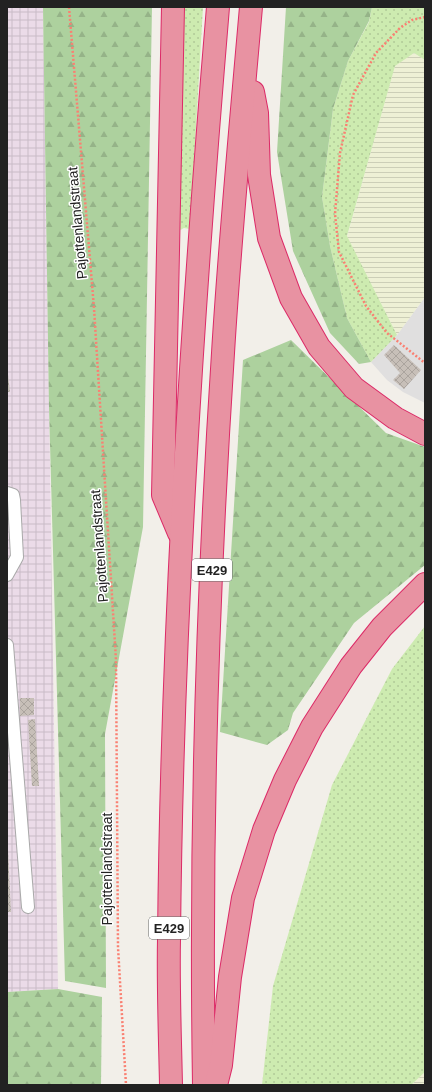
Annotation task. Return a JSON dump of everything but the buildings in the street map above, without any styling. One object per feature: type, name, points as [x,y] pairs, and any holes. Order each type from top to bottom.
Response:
[{"type":"highway","points":[[173,7],[163,495],[181,538]]},
{"type":"highway","name":"E429","points":[[171,1085],[169,941],[181,538],[191,351],[218,7]]},
{"type":"highway","name":"E429","points":[[204,1085],[202,936],[204,772],[213,537],[223,352],[251,7]]},
{"type":"highway","points":[[247,57],[257,113],[259,174],[268,238],[291,298],[319,347],[354,388],[395,418],[425,434]]},
{"type":"highway","points":[[216,1085],[221,1066],[230,976],[243,898],[267,823],[285,780],[312,727],[351,666],[382,627],[425,584]]},
{"type":"lane","points":[[7,494],[13,495],[14,500],[17,557],[7,575]]},
{"type":"lane","points":[[7,644],[28,907]]},
{"type":"path","name":"Pajottenlandstraat","points":[[69,7],[94,308],[116,660],[118,947],[126,1085]]},
{"type":"path","points":[[425,17],[412,20],[400,28],[376,53],[353,95],[340,153],[335,214],[339,252],[366,306],[387,333],[425,363]]},
{"type":"shaded area","points":[[7,7],[43,7],[58,989],[7,992]]},
{"type":"shaded area","points":[[425,297],[425,403],[403,392],[387,380],[371,362],[397,335]]},
{"type":"green space","points":[[43,7],[152,7],[143,527],[105,734],[106,988],[65,981],[49,408]]},
{"type":"green space","points":[[184,7],[203,7],[190,229],[184,228],[178,231]]},
{"type":"green space","points":[[286,7],[372,7],[369,21],[348,61],[333,109],[322,197],[330,246],[347,318],[371,362],[359,364],[330,333],[293,251],[277,152]]},
{"type":"green space","points":[[372,7],[425,7],[425,60],[414,53],[395,66],[347,236],[397,335],[371,362],[347,318],[330,246],[322,197],[333,109],[348,61],[369,22]]},
{"type":"green space","points":[[414,53],[425,60],[425,297],[397,335],[347,237],[395,65]]},
{"type":"green space","points":[[291,340],[386,433],[425,447],[425,565],[354,623],[293,713],[288,730],[267,745],[220,732],[243,360]]},
{"type":"green space","points":[[425,626],[425,1072],[411,1085],[262,1085],[273,986],[332,785],[392,669]]},
{"type":"green space","points":[[58,989],[102,997],[101,1085],[7,1085],[7,992]]},
{"type":"green space","points":[[425,1072],[425,1085],[411,1085]]}]
